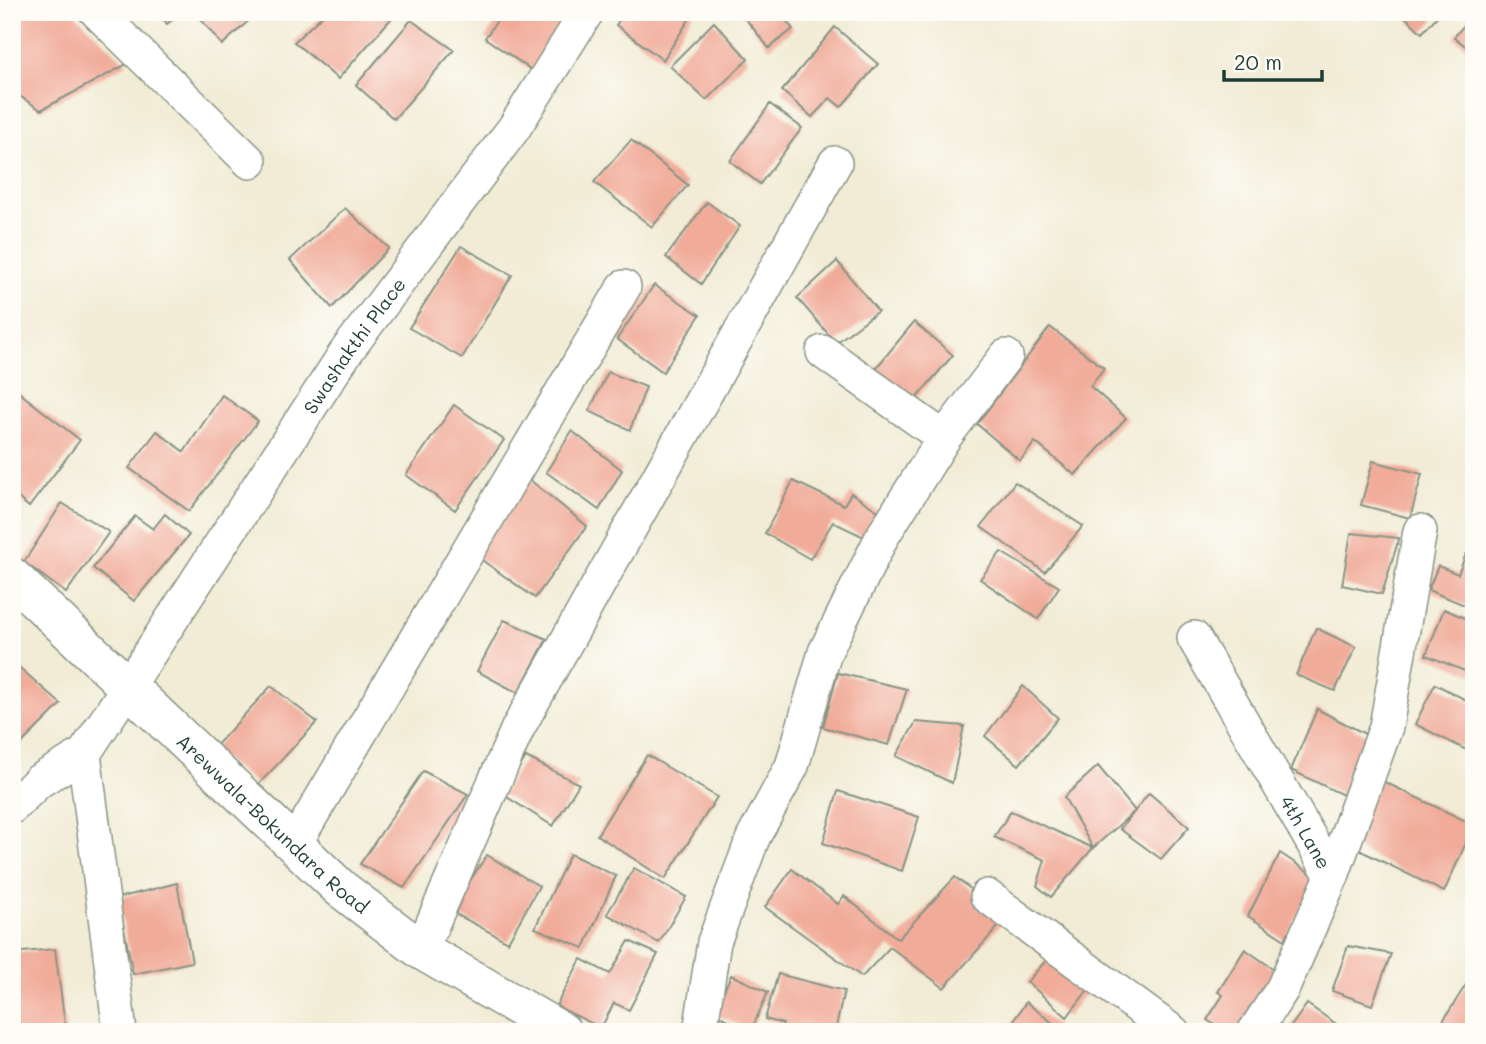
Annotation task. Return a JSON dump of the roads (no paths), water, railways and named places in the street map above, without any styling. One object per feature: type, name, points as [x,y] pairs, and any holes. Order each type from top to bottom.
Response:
[{"type":"street","points":[[97,12],[250,162]]},
{"type":"street","name":"Swashakthi Place","points":[[84,754],[346,352],[514,128],[587,12]]},
{"type":"street","points":[[421,950],[518,728],[835,163]]},
{"type":"street","points":[[294,845],[624,287]]},
{"type":"street","points":[[823,352],[944,438]]},
{"type":"street","points":[[700,1032],[714,942],[753,838],[792,766],[825,652],[882,537],[944,438],[1006,356]]},
{"type":"street","points":[[1332,876],[1386,727],[1420,531]]},
{"type":"street","name":"Arewwala-Bokundara Road","points":[[12,577],[340,888],[421,950],[562,1032]]},
{"type":"street","name":"4th Lane","points":[[1194,638],[1332,876],[1283,988],[1254,1032]]},
{"type":"street","points":[[12,807],[39,781],[84,754],[120,1032]]},
{"type":"street","points":[[987,896],[1173,1032]]}]
